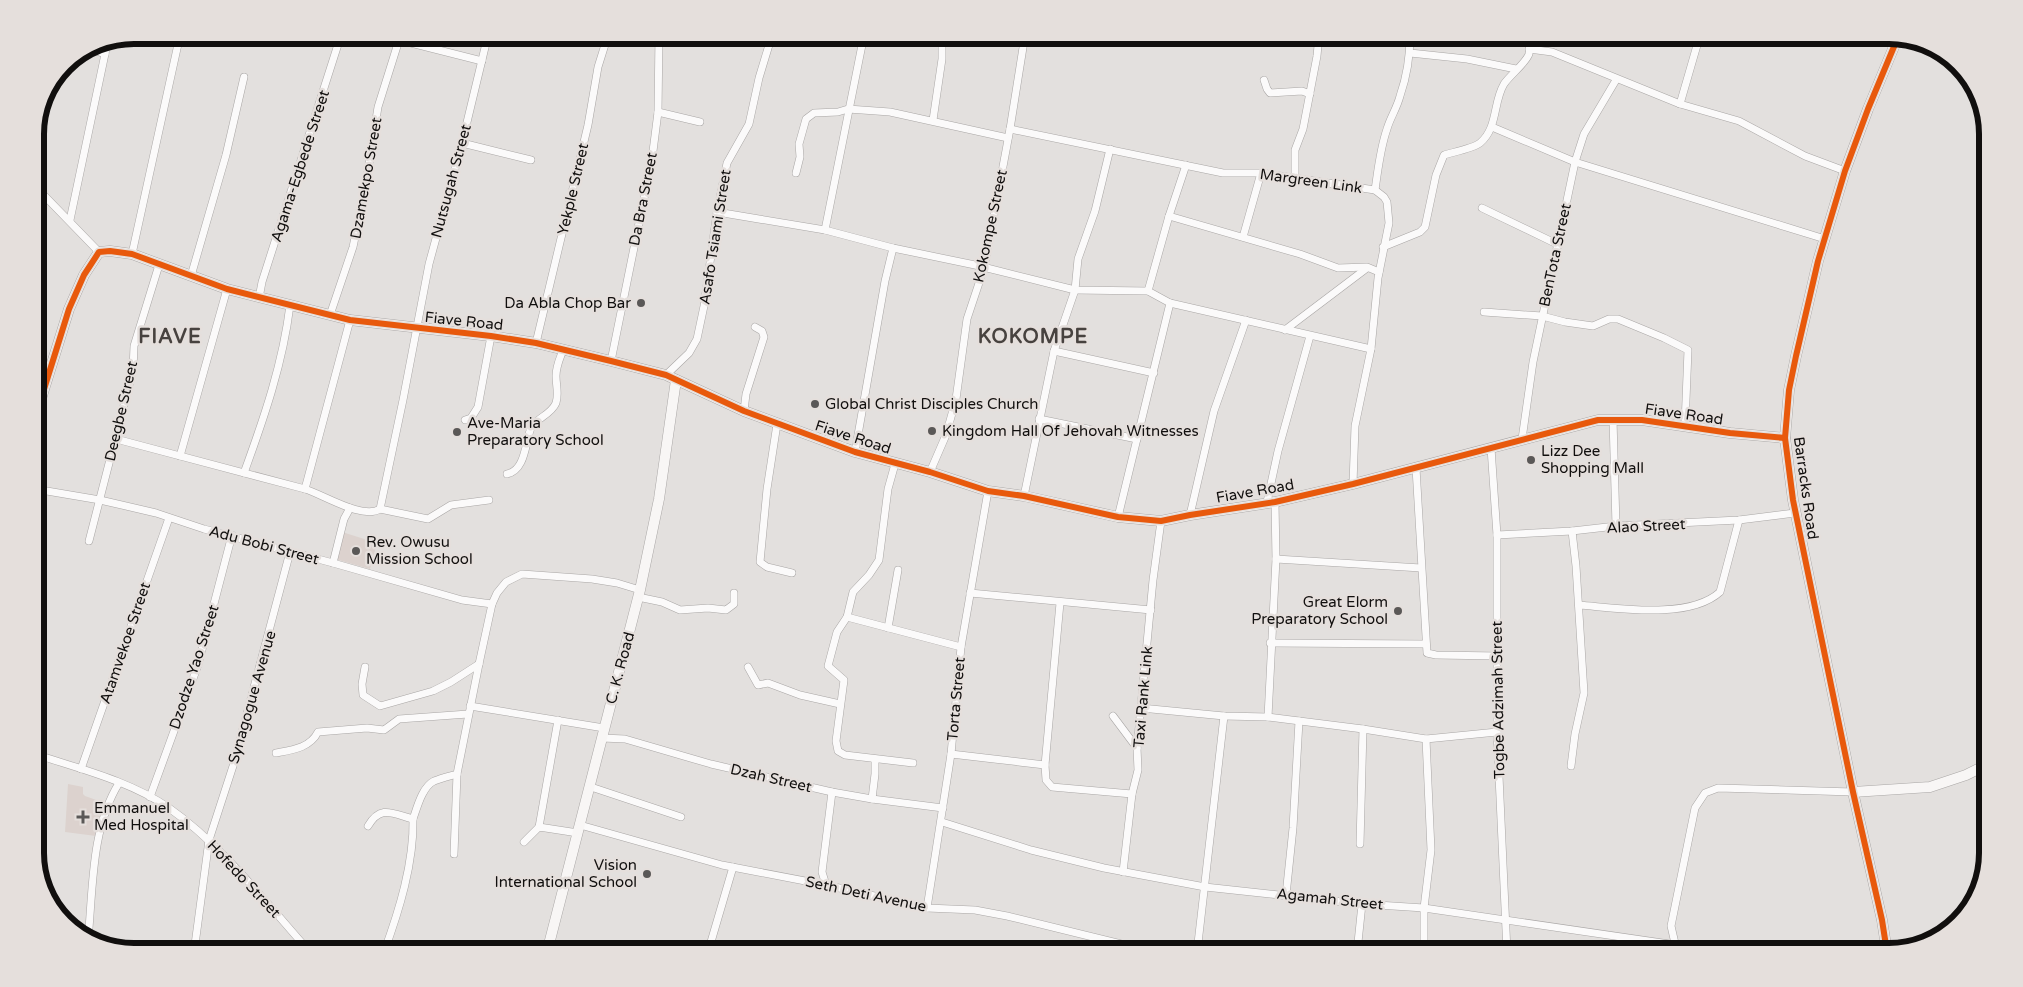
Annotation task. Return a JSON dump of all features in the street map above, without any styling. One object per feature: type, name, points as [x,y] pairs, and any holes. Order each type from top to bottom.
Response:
[{"type":"street","points":[[132,254],[178,44]]},
{"type":"street","name":"Agama-Egbede Street","points":[[259,298],[262,282],[339,44]]},
{"type":"street","name":"Dzamekpo Street","points":[[330,315],[353,247],[365,189],[378,107],[398,44]]},
{"type":"street","points":[[416,44],[482,60]]},
{"type":"street","name":"Nutsugah Street","points":[[380,509],[428,264],[462,143],[486,44]]},
{"type":"street","name":"Yekple Street","points":[[536,343],[588,125],[598,67],[605,44]]},
{"type":"street","name":"Da Bra Street","points":[[611,361],[652,159],[658,112],[659,44]]},
{"type":"street","name":"Asafo Tsiami Street","points":[[666,375],[689,353],[697,339],[704,306],[717,212],[727,163],[747,129],[753,114],[759,78],[769,44]]},
{"type":"street","points":[[825,230],[862,44]]},
{"type":"street","points":[[933,120],[942,59],[942,44]]},
{"type":"street","name":"Kokompe Street","points":[[930,472],[946,435],[956,398],[967,319],[984,268],[1024,44]]},
{"type":"street","points":[[1295,178],[1295,150],[1303,129],[1318,44]]},
{"type":"street","points":[[1375,190],[1379,158],[1387,129],[1400,98],[1410,53],[1410,44]]},
{"type":"street","points":[[1384,247],[1420,232],[1425,227],[1436,175],[1444,156],[1465,148],[1475,147],[1482,142],[1492,127],[1504,84],[1528,56],[1530,44]]},
{"type":"street","points":[[1680,104],[1699,44]]},
{"type":"street","name":"Barracks Road","points":[[1886,943],[1796,513],[1785,438],[1789,390],[1807,303],[1824,238],[1845,171],[1895,44]]},
{"type":"street","points":[[70,220],[106,48]]},
{"type":"street","points":[[1529,49],[1552,52],[1616,80],[1680,104],[1739,121],[1805,156],[1845,171]]},
{"type":"street","points":[[98,51],[106,54]]},
{"type":"street","points":[[1410,53],[1467,59],[1516,69]]},
{"type":"street","points":[[191,276],[226,155],[244,77]]},
{"type":"street","points":[[1264,80],[1270,92],[1302,91],[1310,94]]},
{"type":"street","name":"BenTota Street","points":[[1522,439],[1533,362],[1575,162],[1584,134],[1616,80]]},
{"type":"street","points":[[796,173],[800,157],[799,144],[806,119],[814,113],[838,112],[848,109],[890,112],[1008,138]]},
{"type":"street","points":[[658,112],[700,122]]},
{"type":"street","points":[[1492,127],[1575,162],[1824,238]]},
{"type":"street","name":"Margreen Link","points":[[1010,129],[1064,142],[1110,149],[1223,173],[1261,173],[1375,190],[1384,197],[1389,211],[1389,223],[1379,272],[1371,349],[1355,426],[1353,484]]},
{"type":"street","points":[[462,143],[531,160]]},
{"type":"street","points":[[1024,496],[1054,351],[1075,290],[1078,260],[1095,211],[1110,149]]},
{"type":"street","points":[[1148,290],[1186,165]]},
{"type":"street","points":[[1243,237],[1261,173]]},
{"type":"street","points":[[44,195],[99,252],[84,275],[69,309],[44,389]]},
{"type":"street","points":[[1482,208],[1559,245]]},
{"type":"street","points":[[717,212],[825,230],[893,248],[1075,290],[1148,290],[1170,303],[1371,349]]},
{"type":"street","points":[[1169,216],[1243,237],[1338,268],[1367,267],[1379,272]]},
{"type":"street","points":[[856,452],[885,281],[893,248]]},
{"type":"street","name":"Fiave Road","points":[[99,252],[110,251],[132,254],[227,289],[350,320],[536,343],[666,375],[777,424],[856,452],[930,472],[988,491],[1024,496],[1118,517],[1161,521],[1271,502],[1353,484],[1598,420],[1642,420],[1730,433],[1785,438]]},
{"type":"street","name":"Deegbe Street","points":[[89,542],[133,370],[134,346],[159,265]]},
{"type":"street","points":[[1286,330],[1367,267]]},
{"type":"street","points":[[180,456],[227,289]]},
{"type":"street","points":[[1118,517],[1170,303]]},
{"type":"street","points":[[244,473],[261,427],[285,342],[290,305]]},
{"type":"street","points":[[1484,312],[1542,316],[1593,326],[1609,319],[1618,319],[1688,350],[1685,425]]},
{"type":"street","points":[[305,490],[350,320]]},
{"type":"street","points":[[1190,515],[1214,411],[1246,320]]},
{"type":"street","points":[[744,410],[751,377],[764,337],[762,331],[755,327]]},
{"type":"street","points":[[465,420],[471,418],[478,407],[491,336]]},
{"type":"street","points":[[1268,717],[1270,643],[1276,559],[1271,502],[1278,450],[1310,336]]},
{"type":"street","points":[[507,474],[518,468],[532,426],[549,413],[557,401],[557,364],[564,350]]},
{"type":"street","points":[[1054,351],[1154,373]]},
{"type":"street","name":"C. K. Road","points":[[549,943],[591,787],[639,593],[659,498],[676,380]]},
{"type":"street","points":[[1039,419],[1137,439]]},
{"type":"street","points":[[1612,419],[1616,526]]},
{"type":"street","points":[[777,424],[767,489],[760,562],[767,567],[792,573]]},
{"type":"street","points":[[116,439],[305,490],[322,495],[350,508],[371,512],[380,509],[428,519],[451,506],[488,500]]},
{"type":"street","name":"Togbe Adzimah Street","points":[[1491,448],[1497,535],[1497,732],[1506,943]]},
{"type":"street","points":[[895,464],[888,489],[879,560],[869,575],[853,592],[847,617],[837,632],[828,666],[844,680],[836,742],[838,751],[845,755],[913,763]]},
{"type":"street","points":[[1416,468],[1426,653],[1431,655],[1498,656]]},
{"type":"street","name":"Adu Bobi Street","points":[[44,491],[100,500],[462,600],[492,604]]},
{"type":"street","name":"Torta Street","points":[[927,908],[942,822],[951,754],[960,647],[988,491]]},
{"type":"street","points":[[335,502],[344,519]]},
{"type":"street","points":[[333,563],[344,519],[350,508]]},
{"type":"street","name":"Alao Street","points":[[1497,535],[1572,531],[1616,526],[1739,520],[1796,513]]},
{"type":"street","name":"Atamvekoe Street","points":[[81,769],[169,518]]},
{"type":"street","points":[[1578,605],[1671,610],[1700,604],[1720,592],[1739,520]]},
{"type":"street","name":"Taxi Rank Link","points":[[1123,872],[1132,794],[1138,770],[1137,748],[1161,521]]},
{"type":"street","points":[[1571,766],[1575,734],[1584,693],[1572,531]]},
{"type":"street","name":"Dzodze Yao Street","points":[[150,797],[198,665],[232,535]]},
{"type":"street","name":"Synagogue Avenue","points":[[195,943],[209,840],[236,756],[290,552]]},
{"type":"street","points":[[1276,559],[1420,568]]},
{"type":"street","points":[[888,628],[898,570]]},
{"type":"street","points":[[454,854],[457,774],[469,710],[492,604],[506,582],[522,574],[617,582],[680,610],[708,608],[723,610],[730,608],[734,604],[734,593]]},
{"type":"street","points":[[970,593],[1060,603],[1151,610]]},
{"type":"street","points":[[1060,603],[1045,765],[1046,780],[1052,787],[1132,794]]},
{"type":"street","points":[[847,617],[960,647]]},
{"type":"street","points":[[1270,643],[1426,644]]},
{"type":"street","points":[[365,667],[362,684],[363,695],[372,699],[380,706],[433,691],[479,664]]},
{"type":"street","points":[[748,667],[758,685],[768,683],[800,695],[840,704]]},
{"type":"street","points":[[1142,708],[1224,716],[1268,717],[1426,739],[1497,732]]},
{"type":"street","name":"Dzah Street","points":[[276,753],[300,748],[314,740],[318,732],[367,728],[384,730],[399,719],[469,710],[558,720],[711,764],[832,792],[943,808]]},
{"type":"street","points":[[1113,716],[1137,748]]},
{"type":"street","points":[[1198,943],[1224,716]]},
{"type":"street","points":[[524,842],[539,827],[558,720]]},
{"type":"street","points":[[1286,895],[1294,828],[1299,721]]},
{"type":"street","points":[[1360,844],[1363,729]]},
{"type":"street","points":[[1424,943],[1424,908],[1431,850],[1426,739]]},
{"type":"street","points":[[951,754],[1045,765]]},
{"type":"street","name":"Hofedo Street","points":[[44,757],[119,783],[150,797],[168,808],[209,840],[302,943]]},
{"type":"street","points":[[872,799],[875,759]]},
{"type":"street","points":[[1676,943],[1671,926],[1695,808],[1705,792],[1718,788],[1854,792],[1930,787],[1979,768]]},
{"type":"street","points":[[387,943],[402,898],[414,835],[414,819],[420,799],[433,781],[457,774]]},
{"type":"street","points":[[89,931],[96,854],[112,794],[119,783]]},
{"type":"street","points":[[591,787],[681,817]]},
{"type":"street","points":[[826,885],[822,872],[832,792]]},
{"type":"street","points":[[368,826],[376,814],[383,812],[414,819]]},
{"type":"street","name":"Agamah Street","points":[[942,822],[1031,850],[1123,872],[1205,887],[1362,904],[1424,908],[1505,918],[1648,943]]},
{"type":"street","name":"Seth Deti Avenue","points":[[539,827],[579,829],[733,867],[826,885],[927,908],[975,910],[1008,916],[1118,943]]},
{"type":"street","points":[[711,943],[733,867]]},
{"type":"street","points":[[1358,943],[1362,904]]},
{"type":"shaded area","name":"Rev. Owusu Mission School","points":[[342,532],[377,543],[370,569],[335,559]]},
{"type":"shaded area","name":"Emmanuel Med Hospital","points":[[68,784],[83,787],[83,794],[85,796],[102,802],[96,836],[65,832]]},
{"type":"cycle path","points":[[1886,943],[1793,500],[1785,438],[1789,390],[1818,261],[1845,171],[1895,44]]},
{"type":"cycle path","points":[[44,389],[69,309],[84,275],[99,252],[110,251],[132,254],[227,289],[350,320],[536,343],[666,375],[744,411],[855,452],[930,472],[988,491],[1024,496],[1118,517],[1161,521],[1275,502],[1353,484],[1598,420],[1642,420],[1730,433],[1785,438]]},
{"type":"place","name":"Da Abla Chop Bar","points":[[641,303]]},
{"type":"place","name":"Global Christ Disciples Church","points":[[815,404]]},
{"type":"place","name":"Kingdom Hall Of Jehovah Witnesses","points":[[932,431]]},
{"type":"place","name":"Ave-Maria Preparatory School","points":[[457,432]]},
{"type":"place","name":"Lizz Dee Shopping Mall","points":[[1531,460]]},
{"type":"place","name":"Rev. Owusu Mission School","points":[[356,551]]},
{"type":"place","name":"Great Elorm Preparatory School","points":[[1398,611]]},
{"type":"place","name":"Emmanuel Med Hospital","points":[[83,817]]},
{"type":"place","name":"Vision International School","points":[[647,874]]},
{"type":"district","name":"FIAVE","points":[[170,337]]},
{"type":"district","name":"KOKOMPE","points":[[1033,337]]}]
